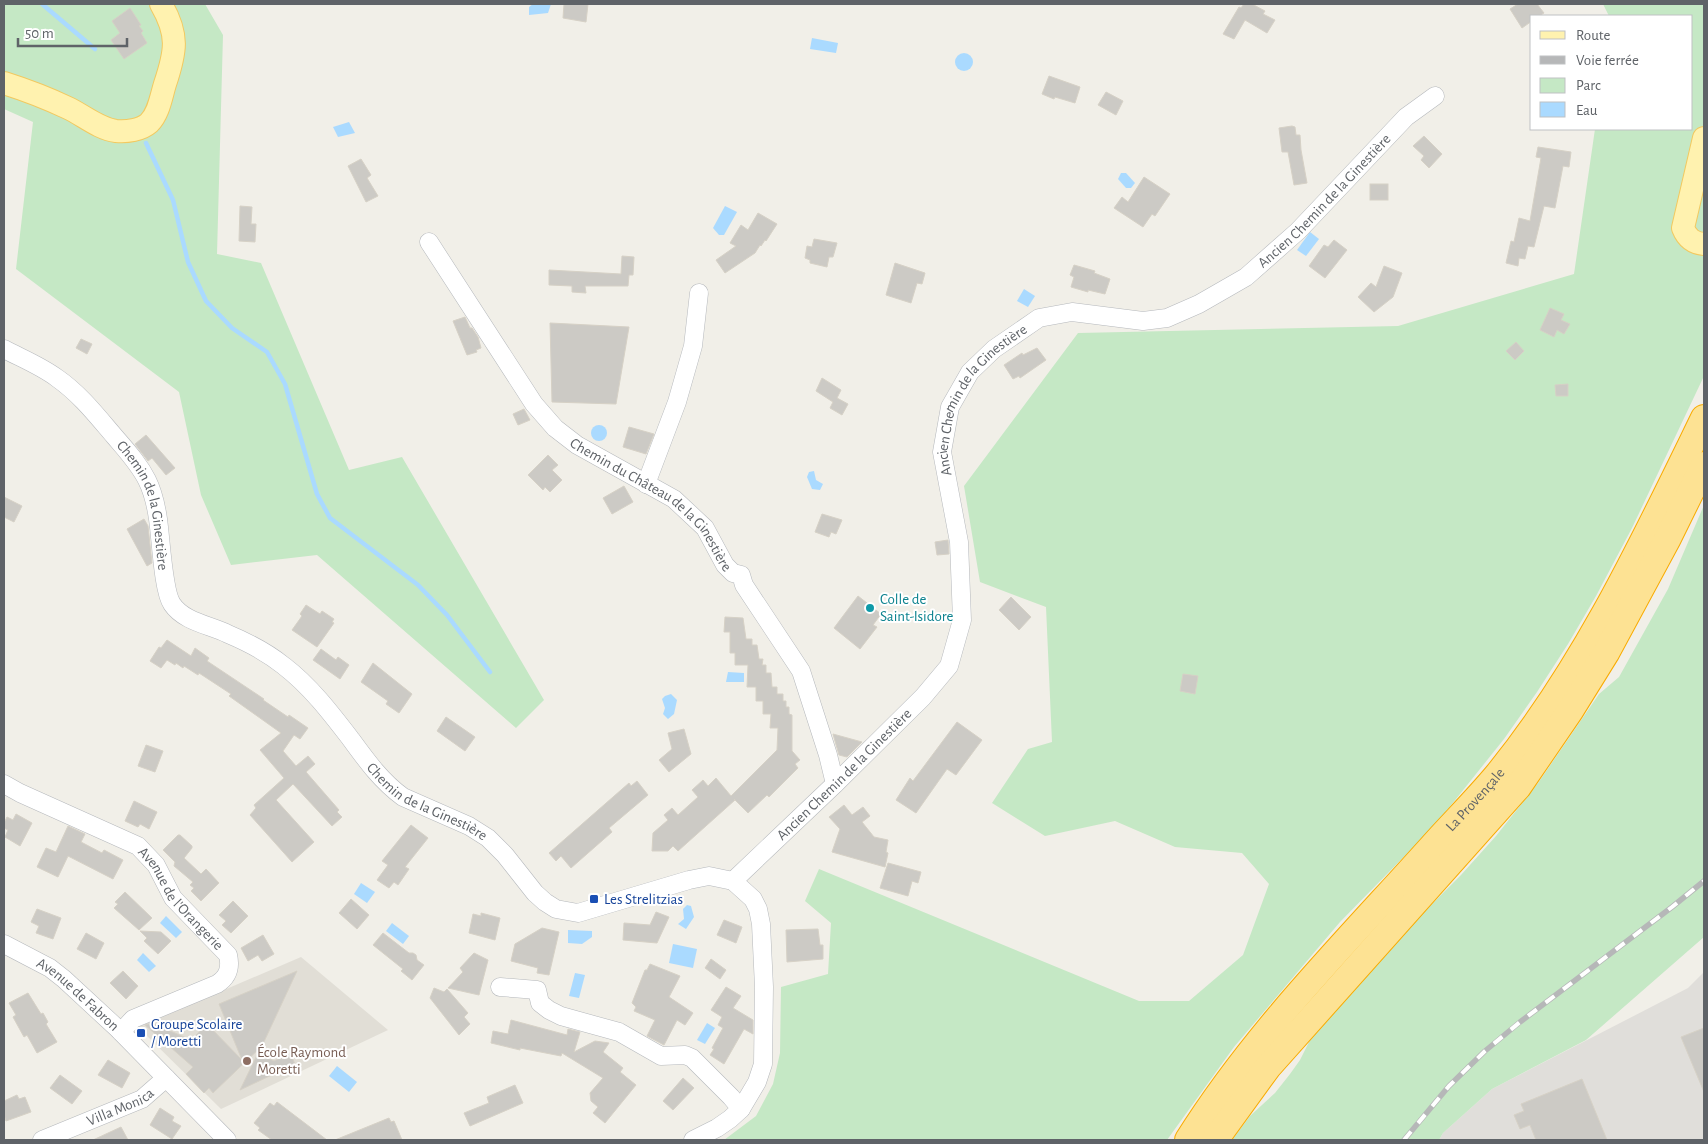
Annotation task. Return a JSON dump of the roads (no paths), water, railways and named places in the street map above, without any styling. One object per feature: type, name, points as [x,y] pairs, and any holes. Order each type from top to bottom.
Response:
[{"type":"highway","name":"La Provençale","points":[[1188,1140],[1216,1098],[1262,1039],[1306,986],[1498,774],[1555,696],[1633,563],[1704,418]]},
{"type":"highway","name":"La Provençale","points":[[1215,1140],[1268,1067],[1518,788],[1570,711],[1606,653],[1668,538],[1704,465]]},
{"type":"main road","points":[[4,83],[70,108],[100,126],[116,131],[137,130],[149,123],[157,112],[175,47],[173,29],[161,4]]},
{"type":"main road","points":[[1704,138],[1683,228],[1686,236],[1691,240],[1704,244]]},
{"type":"street","name":"Ancien Chemin de la Ginestière","points":[[733,881],[923,697],[949,666],[962,620],[960,542],[942,452],[950,406],[970,372],[994,349],[1038,318],[1072,312],[1143,321],[1166,318],[1199,304],[1246,277],[1298,230],[1406,117],[1436,96]]},
{"type":"street","name":"Chemin du Château de la Ginestière","points":[[429,242],[534,404],[555,428],[577,445],[674,499],[705,528],[725,565],[733,573],[742,576],[744,585],[801,671],[828,755],[835,784]]},
{"type":"street","points":[[646,484],[677,402],[693,346],[699,293]]},
{"type":"street","name":"Chemin de la Ginestière","points":[[4,349],[55,376],[73,390],[89,406],[136,462],[147,479],[154,497],[162,540],[168,597],[174,607],[184,616],[245,642],[283,665],[310,688],[378,775],[393,790],[403,797],[469,826],[488,838],[545,902],[556,909],[578,913],[689,880],[709,876],[733,881]]},
{"type":"street","name":"Avenue de l'Orangerie","points":[[4,784],[138,846],[156,865],[173,898],[228,955],[230,964],[224,980],[133,1019],[121,1032]]},
{"type":"street","points":[[693,1140],[717,1128],[741,1109],[757,1082],[763,1064],[764,987],[761,924],[758,909],[753,899],[733,881]]},
{"type":"street","name":"Avenue de Fabron","points":[[4,944],[50,968],[64,979],[121,1032],[228,1140]]},
{"type":"street","points":[[500,987],[537,990],[540,1003],[561,1016],[619,1032],[661,1056],[684,1055],[692,1058],[731,1096],[741,1109]]},
{"type":"street","name":"Villa Monica","points":[[42,1140],[142,1099],[166,1078]]},
{"type":"water","points":[[533,4],[551,4],[548,13],[529,15],[529,7]]},
{"type":"water","points":[[812,38],[838,43],[836,53],[810,49]]},
{"type":"water","points":[[964,53],[970,56],[973,62],[970,68],[964,71],[958,68],[955,62],[958,56]]},
{"type":"water","points":[[349,122],[355,133],[338,137],[333,127]]},
{"type":"water","points":[[1121,173],[1126,173],[1135,183],[1131,188],[1126,188],[1118,179]]},
{"type":"water","points":[[725,206],[737,212],[724,235],[719,235],[713,228]]},
{"type":"water","points":[[1310,232],[1319,239],[1306,256],[1297,250]]},
{"type":"water","points":[[1024,289],[1035,296],[1028,307],[1017,301]]},
{"type":"water","points":[[599,425],[605,427],[607,433],[605,439],[599,441],[593,439],[591,433],[593,427]]},
{"type":"water","points":[[814,471],[816,480],[823,484],[820,490],[812,489],[807,477],[809,472]]},
{"type":"water","points":[[728,672],[744,673],[744,682],[726,682]]},
{"type":"water","points":[[671,694],[677,700],[674,714],[668,719],[663,714],[665,708],[662,699]]},
{"type":"water","points":[[361,883],[375,892],[367,903],[354,894]]},
{"type":"water","points":[[687,905],[691,906],[694,917],[686,929],[678,924],[684,919],[683,909]]},
{"type":"water","points":[[166,916],[182,932],[176,938],[160,923]]},
{"type":"water","points":[[392,923],[409,936],[403,944],[386,931]]},
{"type":"water","points":[[568,930],[592,931],[592,937],[582,944],[568,943]]},
{"type":"water","points":[[673,944],[697,949],[693,968],[669,963]]},
{"type":"water","points":[[143,953],[156,966],[149,972],[137,960]]},
{"type":"water","points":[[575,973],[585,975],[579,998],[569,996]]},
{"type":"water","points":[[707,1023],[715,1028],[705,1044],[697,1040]]},
{"type":"water","points":[[337,1066],[357,1082],[349,1092],[329,1076]]},
{"type":"waterway","points":[[42,4],[95,49]]},
{"type":"waterway","points":[[146,143],[173,200],[188,262],[206,301],[232,328],[267,352],[285,384],[317,494],[330,518],[418,585],[447,615],[490,672]]},
{"type":"railway","points":[[1404,1140],[1449,1086],[1485,1051],[1704,881]]},
{"type":"place","name":"Colle de Saint-Isidore","points":[[870,608]]},
{"type":"place","name":"Les Strelitzias","points":[[594,899]]},
{"type":"place","name":"Groupe Scolaire / Moretti","points":[[141,1033]]},
{"type":"place","name":"École Raymond Moretti","points":[[247,1061]]}]
